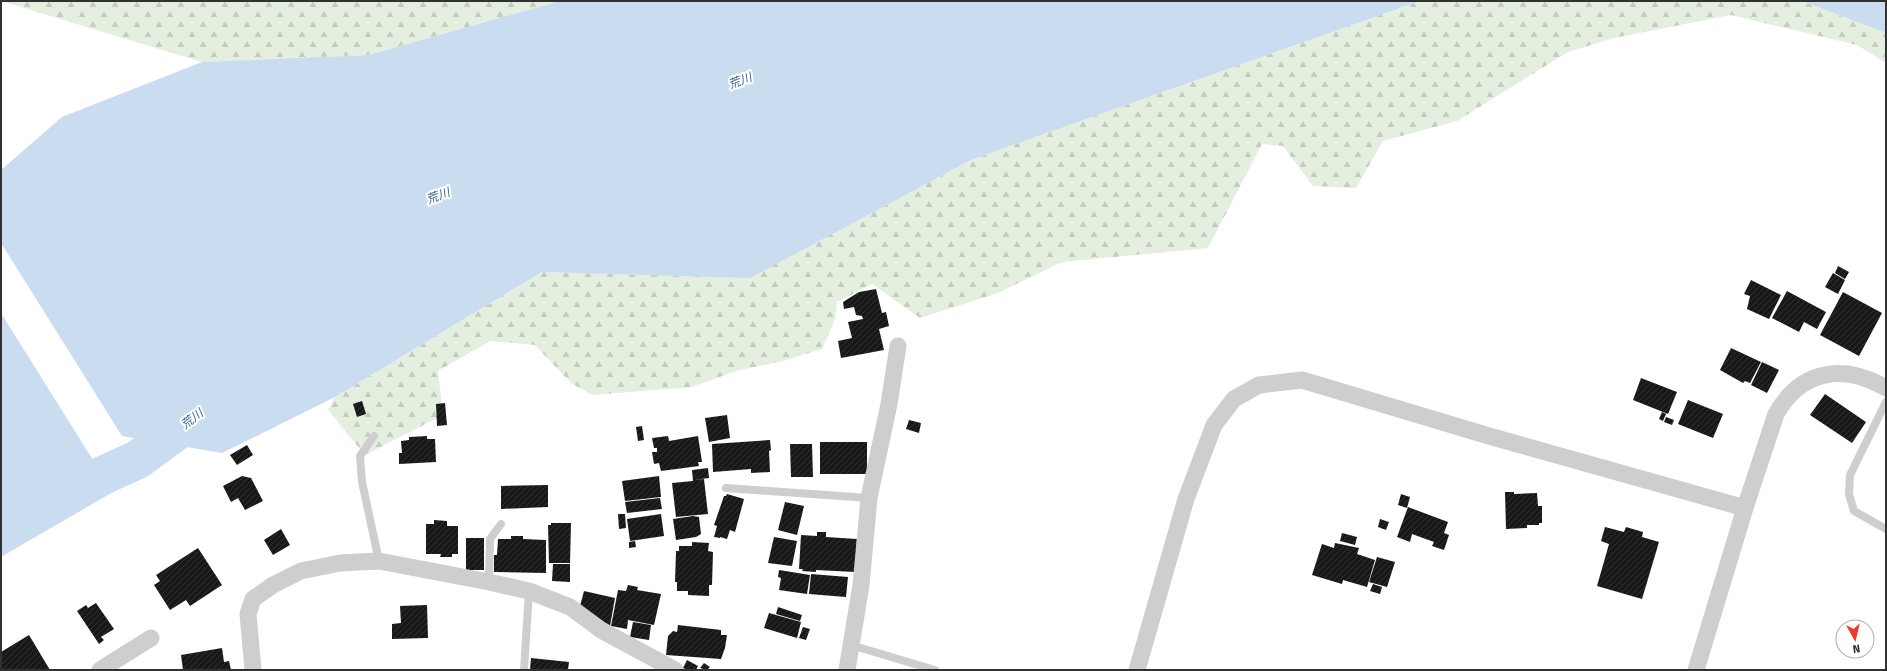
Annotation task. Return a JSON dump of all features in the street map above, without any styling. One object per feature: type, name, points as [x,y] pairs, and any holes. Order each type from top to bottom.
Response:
[{"type":"street","points":[[847,670],[861,585],[869,498],[889,404],[898,346]]},
{"type":"street","points":[[1696,670],[1745,508],[1776,414],[1784,401],[1810,380],[1829,373],[1843,372],[1873,380],[1886,388]]},
{"type":"street","points":[[1137,670],[1186,499],[1214,425],[1234,399],[1259,385],[1302,380],[1489,436],[1745,508]]},
{"type":"street","points":[[253,670],[248,614],[253,599],[273,585],[301,571],[340,563],[379,561],[489,582],[529,592],[570,607],[601,630],[675,670]]},
{"type":"street","points":[[100,670],[151,638]]},
{"type":"lane","points":[[1886,402],[1850,475],[1849,494],[1854,511],[1886,529]]},
{"type":"lane","points":[[374,436],[360,456],[362,482],[379,561]]},
{"type":"lane","points":[[726,488],[869,498]]},
{"type":"lane","points":[[489,582],[490,539],[501,524]]},
{"type":"lane","points":[[524,670],[529,592]]},
{"type":"lane","points":[[851,645],[935,670]]},
{"type":"green space","points":[[1,1],[560,1],[368,55],[202,62]]},
{"type":"green space","points":[[1420,1],[1802,1],[1886,33],[1886,63],[1857,45],[1731,15],[1614,38],[1568,52],[1457,121],[1383,141],[1356,188],[1313,186],[1283,146],[1262,144],[1208,248],[1062,262],[998,293],[920,318],[872,284],[837,302],[835,319],[822,349],[783,361],[736,371],[692,387],[593,395],[571,383],[535,345],[490,341],[438,371],[443,415],[365,455],[328,410],[335,397],[542,272],[750,277],[971,160]]},
{"type":"water","points":[[560,1],[1420,1],[971,160],[750,278],[542,272],[335,397],[222,453],[122,436],[1,243],[1,170],[62,117],[202,62],[368,55]]},
{"type":"water","points":[[1802,1],[1886,1],[1886,33]]},
{"type":"water","points":[[1,313],[113,492],[1,557]]},
{"type":"building","points":[[1838,266],[1849,272],[1845,279],[1835,273]]},
{"type":"building","points":[[1833,273],[1845,280],[1838,294],[1825,287]]},
{"type":"building","points":[[1751,280],[1781,295],[1769,319],[1747,309],[1750,296],[1744,294]]},
{"type":"building","points":[[876,289],[882,313],[886,312],[889,326],[879,329],[884,350],[841,358],[838,341],[852,338],[848,322],[863,319],[862,316],[856,315],[854,307],[844,309],[843,302],[859,292]]},
{"type":"building","points":[[1787,291],[1826,312],[1817,329],[1804,322],[1799,332],[1772,318]]},
{"type":"building","points":[[1843,292],[1882,313],[1859,356],[1820,335]]},
{"type":"building","points":[[1731,348],[1761,362],[1750,383],[1745,381],[1743,383],[1720,370]]},
{"type":"building","points":[[1762,362],[1779,370],[1767,393],[1751,385]]},
{"type":"building","points":[[1641,378],[1677,392],[1668,414],[1633,400]]},
{"type":"building","points":[[1825,394],[1866,422],[1852,443],[1810,415]]},
{"type":"building","points":[[1688,400],[1723,414],[1713,438],[1678,424]]},
{"type":"building","points":[[362,401],[366,414],[357,417],[353,404]]},
{"type":"building","points":[[445,403],[447,425],[437,426],[436,404]]},
{"type":"building","points":[[1662,412],[1666,414],[1663,421],[1659,419]]},
{"type":"building","points":[[727,415],[730,438],[709,442],[705,418]]},
{"type":"building","points":[[1666,417],[1674,420],[1672,425],[1664,422]]},
{"type":"building","points":[[909,420],[921,423],[919,433],[906,429]]},
{"type":"building","points":[[642,426],[644,440],[638,441],[636,427]]},
{"type":"building","points":[[427,436],[427,439],[435,439],[436,462],[399,464],[399,453],[402,453],[401,441],[409,440],[409,437]]},
{"type":"building","points":[[668,436],[669,441],[698,436],[702,462],[698,462],[699,466],[661,471],[659,463],[654,464],[652,452],[657,452],[657,448],[654,448],[652,438]]},
{"type":"building","points":[[770,440],[770,472],[751,473],[751,469],[713,472],[712,444]]},
{"type":"building","points":[[820,442],[867,442],[867,474],[820,474]]},
{"type":"building","points":[[790,444],[812,444],[813,477],[791,477]]},
{"type":"building","points":[[247,445],[253,455],[237,465],[230,455]]},
{"type":"building","points":[[708,468],[709,478],[694,480],[704,479],[708,514],[676,517],[672,483],[693,481],[692,470]]},
{"type":"building","points":[[242,476],[251,478],[263,501],[245,510],[238,498],[231,502],[223,486]]},
{"type":"building","points":[[659,476],[661,497],[625,501],[622,481]]},
{"type":"building","points":[[548,485],[548,507],[501,509],[501,486]]},
{"type":"building","points":[[1505,492],[1514,492],[1514,494],[1537,493],[1538,506],[1542,506],[1542,523],[1539,523],[1539,525],[1527,525],[1527,528],[1506,529]]},
{"type":"building","points":[[727,494],[744,499],[735,532],[730,530],[727,539],[714,537],[717,526],[714,525],[724,496]]},
{"type":"building","points":[[1401,494],[1410,497],[1407,508],[1398,505]]},
{"type":"building","points":[[660,498],[662,509],[627,513],[625,502]]},
{"type":"building","points":[[785,502],[804,506],[797,535],[778,530]]},
{"type":"building","points":[[1408,507],[1448,522],[1444,533],[1449,535],[1444,550],[1432,546],[1434,542],[1412,534],[1410,542],[1397,537]]},
{"type":"building","points":[[618,514],[625,514],[626,528],[619,529]]},
{"type":"building","points":[[661,514],[664,536],[630,541],[627,519]]},
{"type":"building","points":[[693,516],[699,517],[701,534],[696,537],[676,540],[673,519]]},
{"type":"building","points":[[1380,519],[1389,522],[1386,530],[1378,527]]},
{"type":"building","points":[[434,520],[447,521],[447,526],[458,526],[458,554],[452,554],[452,557],[440,557],[441,554],[426,554],[426,524],[434,524]]},
{"type":"building","points":[[551,523],[571,523],[570,563],[549,563],[548,525],[551,525]]},
{"type":"building","points":[[1605,527],[1624,532],[1626,527],[1643,532],[1642,537],[1659,542],[1642,599],[1597,586],[1609,544],[1601,541]]},
{"type":"building","points":[[281,529],[290,545],[273,555],[264,540]]},
{"type":"building","points":[[817,532],[826,532],[826,537],[857,539],[855,572],[816,570],[816,572],[802,571],[803,569],[799,569],[801,535],[817,536]]},
{"type":"building","points":[[1342,533],[1357,537],[1355,545],[1340,541]]},
{"type":"building","points":[[511,536],[523,536],[523,539],[546,540],[546,573],[494,572],[494,555],[497,555],[498,539],[511,539]]},
{"type":"building","points":[[774,537],[797,541],[792,566],[768,563]]},
{"type":"building","points":[[466,538],[484,538],[484,570],[466,570]]},
{"type":"building","points":[[635,541],[636,547],[629,548],[629,542]]},
{"type":"building","points":[[692,542],[709,543],[708,551],[713,552],[712,585],[709,585],[709,596],[688,595],[688,591],[677,591],[677,582],[675,582],[676,551],[679,551],[679,546],[692,546]]},
{"type":"building","points":[[1335,543],[1359,548],[1357,554],[1375,560],[1367,587],[1343,580],[1342,584],[1312,575],[1322,544],[1334,548]]},
{"type":"building","points":[[198,548],[222,585],[190,606],[186,600],[170,610],[154,585],[160,581],[156,575]]},
{"type":"building","points":[[1377,557],[1395,562],[1387,587],[1369,582]]},
{"type":"building","points":[[553,564],[570,564],[570,582],[552,581]]},
{"type":"building","points":[[779,570],[810,575],[807,594],[779,590],[781,578],[778,577]]},
{"type":"building","points":[[811,574],[848,577],[846,597],[809,594]]},
{"type":"building","points":[[1373,584],[1382,587],[1380,594],[1370,591]]},
{"type":"building","points":[[628,585],[638,587],[637,590],[661,594],[654,625],[628,620],[627,629],[611,626],[618,590],[626,591]]},
{"type":"building","points":[[584,591],[615,598],[610,626],[580,606]]},
{"type":"building","points":[[96,603],[114,629],[101,637],[104,640],[99,644],[77,611],[86,605],[88,608]]},
{"type":"building","points":[[427,605],[428,638],[392,639],[392,624],[401,623],[400,606]]},
{"type":"building","points":[[778,607],[802,615],[800,621],[776,614]]},
{"type":"building","points":[[769,613],[801,622],[797,638],[764,628]]},
{"type":"building","points":[[633,622],[651,625],[649,640],[630,637]]},
{"type":"building","points":[[678,625],[721,630],[721,635],[727,635],[725,648],[721,659],[666,655],[668,636],[673,631],[677,632]]},
{"type":"building","points":[[803,627],[810,629],[806,640],[799,638]]},
{"type":"building","points":[[29,635],[50,670],[1,670],[1,652]]},
{"type":"building","points":[[222,648],[224,662],[229,661],[231,670],[183,670],[181,655]]},
{"type":"building","points":[[531,658],[569,662],[568,670],[530,670]]},
{"type":"building","points":[[687,660],[698,666],[696,670],[688,670],[683,668]]},
{"type":"building","points":[[704,663],[710,667],[707,670],[700,668]]},
{"type":"waterway","name":"荒川","points":[[1,506],[50,499],[137,460],[204,411]]}]
